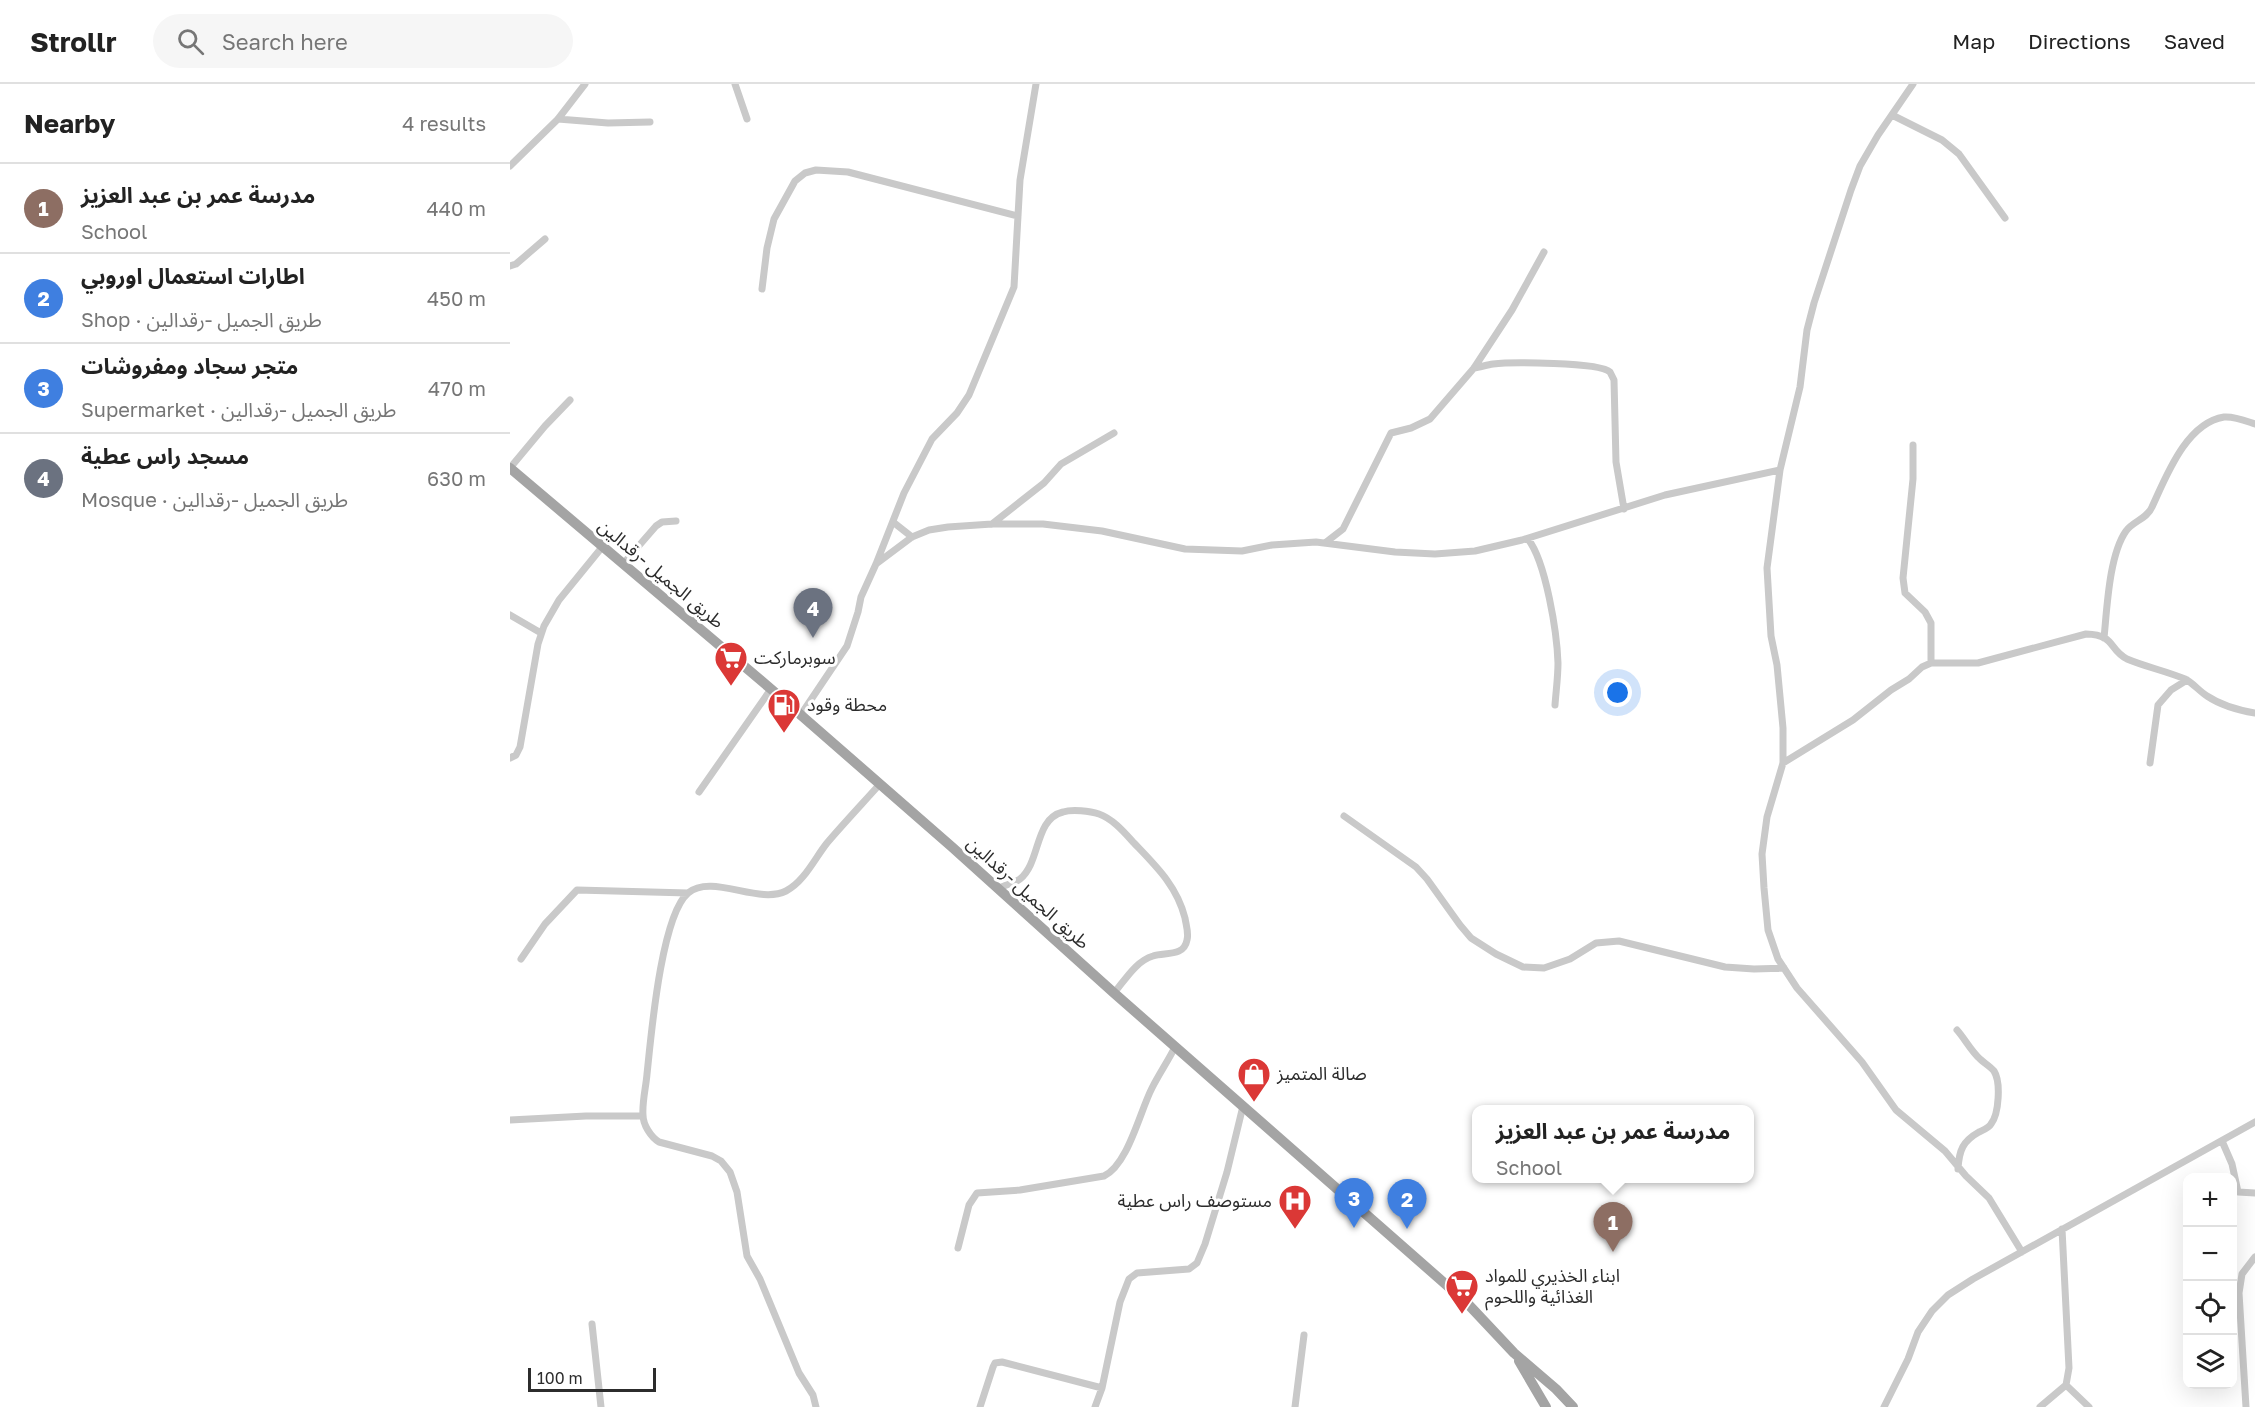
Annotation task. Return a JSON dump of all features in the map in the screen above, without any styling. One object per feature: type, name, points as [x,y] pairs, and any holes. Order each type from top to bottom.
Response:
[{"type":"main road","name":"طريق الجميل -رقدالين","points":[[510,468],[771,689],[999,888],[1114,993],[1467,1303],[1514,1353]]},
{"type":"main road","points":[[1514,1353],[1546,1407]]},
{"type":"main road","points":[[1514,1353],[1556,1389],[1573,1407]]},
{"type":"street","points":[[510,166],[558,119],[585,84]]},
{"type":"street","points":[[735,84],[747,119]]},
{"type":"street","points":[[800,716],[836,666],[847,646],[861,597],[914,471],[932,439],[957,413],[969,395],[1001,316],[1011,298],[1014,287],[1020,180],[1036,84]]},
{"type":"street","points":[[1912,84],[1860,166],[1814,303],[1807,330],[1800,387],[1780,470],[1767,568],[1771,636],[1777,665],[1783,728],[1783,763],[1767,817],[1761,854],[1768,930],[1779,959],[1797,988],[1862,1062],[1896,1110],[1945,1151],[1958,1168],[1989,1198],[2022,1252]]},
{"type":"street","points":[[1892,115],[1942,140],[1959,154],[2005,218]]},
{"type":"street","points":[[558,119],[608,123],[650,122]]},
{"type":"street","points":[[762,289],[767,248],[774,219],[795,181],[805,173],[828,170],[848,172],[1018,216]]},
{"type":"street","points":[[510,266],[516,264],[545,239]]},
{"type":"street","points":[[1325,543],[1337,536],[1343,529],[1390,433],[1411,428],[1430,419],[1474,368],[1512,310],[1544,252]]},
{"type":"street","points":[[1474,368],[1494,364],[1542,364],[1588,366],[1610,372],[1614,380],[1616,462],[1624,509]]},
{"type":"street","points":[[510,468],[570,400]]},
{"type":"street","points":[[2104,638],[2111,573],[2121,542],[2126,531],[2144,519],[2151,509],[2167,474],[2190,437],[2205,425],[2224,417],[2255,424]]},
{"type":"street","points":[[992,524],[1044,483],[1061,464],[1114,433]]},
{"type":"street","points":[[1913,446],[1913,479],[1904,578],[1905,593],[1925,612],[1931,623],[1931,663]]},
{"type":"street","points":[[876,564],[912,537],[929,530],[992,524],[1043,524],[1102,531],[1185,549],[1242,550],[1293,543],[1325,543],[1395,552],[1435,554],[1475,551],[1528,539],[1665,495],[1780,470]]},
{"type":"street","points":[[623,564],[656,526],[662,522],[676,521]]},
{"type":"street","points":[[893,522],[912,537]]},
{"type":"street","points":[[1528,539],[1540,560],[1546,587],[1558,663],[1555,705]]},
{"type":"street","points":[[510,758],[516,755],[520,747],[541,633],[559,600],[603,546]]},
{"type":"street","points":[[510,615],[541,633]]},
{"type":"street","points":[[1783,763],[1852,720],[1922,667],[1931,663],[1978,663],[2086,634],[2098,634],[2112,643],[2117,652],[2127,658],[2187,680],[2227,708],[2255,713]]},
{"type":"street","points":[[2150,763],[2158,705],[2171,690],[2187,680]]},
{"type":"street","points":[[699,792],[771,689]]},
{"type":"street","points":[[521,959],[545,924],[577,891],[688,893],[702,888],[719,887],[771,895],[784,892],[794,886],[827,843],[879,784]]},
{"type":"street","points":[[999,888],[1020,879],[1029,866],[1044,828],[1053,816],[1064,811],[1100,814],[1118,826],[1167,879],[1181,902],[1187,929],[1187,941],[1183,949],[1175,954],[1153,956],[1141,961],[1114,993]]},
{"type":"street","points":[[1344,816],[1416,867],[1471,938],[1523,967],[1544,968],[1570,959],[1596,943],[1619,941],[1725,967],[1784,968]]},
{"type":"street","points":[[688,893],[677,908],[673,920],[657,987],[642,1116],[653,1138],[659,1142],[712,1156],[721,1161],[730,1172],[737,1192],[747,1256],[760,1279],[799,1373],[813,1395],[816,1407]]},
{"type":"street","points":[[1957,1030],[1979,1058],[1993,1069],[1998,1080],[1995,1116],[1990,1126],[1969,1137],[1963,1144],[1959,1152],[1958,1168]]},
{"type":"street","points":[[958,1248],[969,1205],[977,1193],[1020,1190],[1111,1173],[1120,1160],[1152,1089],[1175,1047]]},
{"type":"street","points":[[1095,1407],[1102,1388],[1120,1302],[1129,1279],[1137,1273],[1189,1269],[1202,1255],[1227,1172],[1243,1106]]},
{"type":"street","points":[[510,1120],[642,1116]]},
{"type":"street","points":[[1884,1407],[1908,1359],[1918,1332],[1932,1311],[1956,1290],[2255,1122]]},
{"type":"street","points":[[2222,1141],[2232,1164],[2238,1192],[2255,1193]]},
{"type":"street","points":[[2040,1407],[2066,1384],[2069,1368],[2062,1229]]},
{"type":"street","points":[[2246,1407],[2239,1293],[2242,1274],[2255,1257]]},
{"type":"street","points":[[592,1324],[601,1407]]},
{"type":"street","points":[[1295,1407],[1304,1335]]},
{"type":"street","points":[[980,1407],[995,1363],[1002,1362],[1102,1388]]},
{"type":"street","points":[[2066,1384],[2089,1407]]},
{"type":"place","name":"مسجد راس عطية","points":[[813,638]]},
{"type":"place","name":"سوبرماركت","points":[[731,687]]},
{"type":"place","name":"محطة وقود","points":[[784,734]]},
{"type":"place","name":"صالة المتميز","points":[[1254,1103]]},
{"type":"place","name":"متجر سجاد ومفروشات","points":[[1354,1228]]},
{"type":"place","name":"اطارات استعمال اوروبي","points":[[1407,1229]]},
{"type":"place","name":"مستوصف راس عطية","points":[[1295,1230]]},
{"type":"place","name":"مدرسة عمر بن عبد العزيز","points":[[1613,1252]]},
{"type":"place","name":"ابناء الخذيري للمواد الغذائية واللحوم","points":[[1462,1315]]}]
